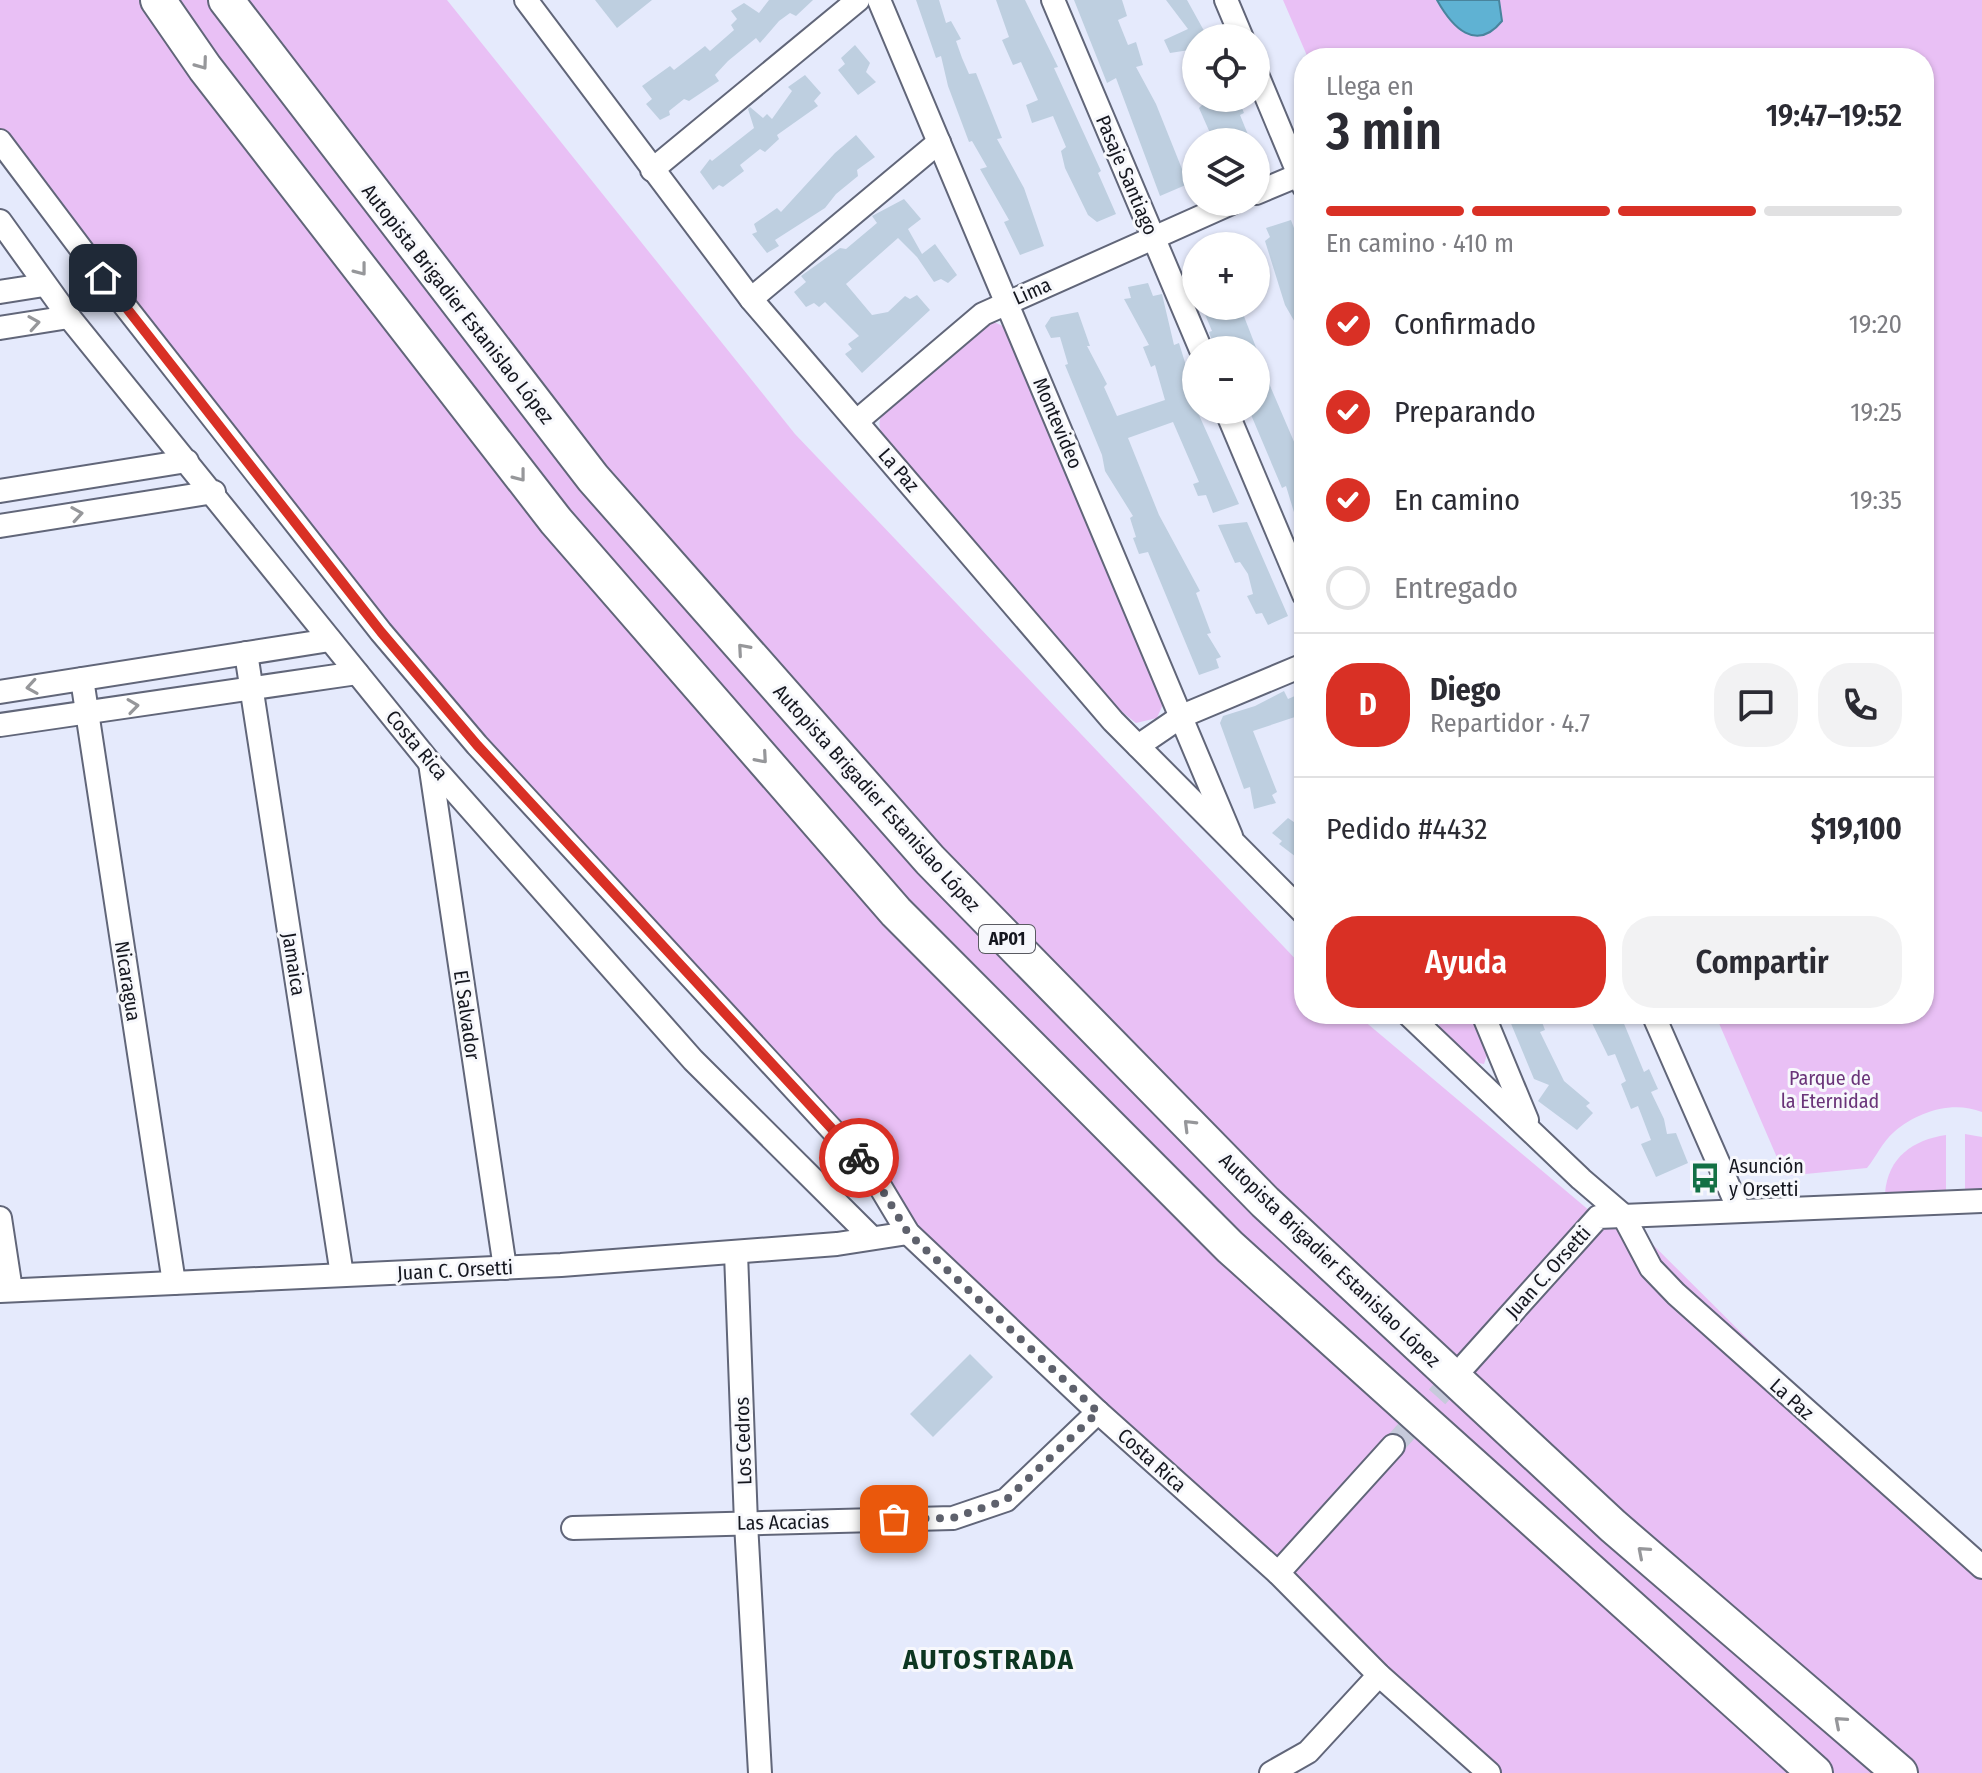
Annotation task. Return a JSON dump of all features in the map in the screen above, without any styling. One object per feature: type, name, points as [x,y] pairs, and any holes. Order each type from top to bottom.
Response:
[{"type":"highway","name":"AP01","points":[[158,0],[215,81],[556,521],[896,912],[1230,1247],[1815,1773]]},
{"type":"highway","name":"Autopista Brigadier Estanislao López","points":[[226,0],[593,478],[930,860],[1265,1202],[1613,1526],[1900,1773]]},
{"type":"street","name":"La Paz","points":[[526,0],[751,299],[1138,746],[1294,903]]},
{"type":"street","points":[[652,170],[858,0]]},
{"type":"street","name":"Montevideo","points":[[879,0],[1235,846]]},
{"type":"street","name":"Pasaje Santiago","points":[[1053,0],[1195,336]]},
{"type":"street","points":[[1226,0],[1236,24]]},
{"type":"street","points":[[1270,106],[1294,164]]},
{"type":"street","name":"Costa Rica","points":[[0,141],[103,278],[381,632],[477,745],[872,1173],[908,1233],[1098,1412],[1278,1573],[1379,1675],[1489,1773]]},
{"type":"street","points":[[751,299],[939,142]]},
{"type":"street","points":[[1270,189],[1294,183]]},
{"type":"street","name":"Lima","points":[[857,421],[983,314],[1201,216]]},
{"type":"street","name":"Costa Rica","points":[[0,221],[69,317],[214,492],[430,763],[693,1060],[871,1237]]},
{"type":"street","points":[[0,292],[44,285]]},
{"type":"street","points":[[0,328],[69,317]]},
{"type":"street","points":[[1232,424],[1294,571]]},
{"type":"street","points":[[0,491],[187,461]]},
{"type":"street","points":[[0,526],[214,492]]},
{"type":"street","points":[[0,692],[330,640]]},
{"type":"street","name":"Jamaica","points":[[246,653],[342,1275]]},
{"type":"street","points":[[1138,746],[1182,716],[1294,669]]},
{"type":"street","points":[[0,725],[357,673]]},
{"type":"street","name":"Nicaragua","points":[[82,679],[174,1283]]},
{"type":"street","name":"El Salvador","points":[[430,763],[505,1268]]},
{"type":"street","points":[[1423,1024],[1581,1179],[1623,1215]]},
{"type":"street","points":[[1487,1024],[1530,1128]]},
{"type":"street","points":[[1657,1024],[1739,1210]]},
{"type":"street","name":"Juan C. Orsetti","points":[[1466,1364],[1598,1217],[1982,1201]]},
{"type":"street","name":"La Paz","points":[[1623,1215],[1651,1268],[1676,1294],[1982,1567]]},
{"type":"street","points":[[0,1218],[6,1290]]},
{"type":"street","name":"Juan C. Orsetti","points":[[6,1290],[505,1268],[736,1253],[908,1233]]},
{"type":"street","name":"Los Cedros","points":[[736,1253],[746,1523],[760,1773]]},
{"type":"street","name":"Las Acacias","points":[[573,1528],[953,1518],[1006,1500],[1098,1412]]},
{"type":"street","points":[[1278,1573],[1393,1446]]},
{"type":"street","points":[[1271,1773],[1308,1752],[1379,1675]]},
{"type":"green space","points":[[0,0],[447,0],[795,434],[1294,958],[1294,1024],[1368,1024],[1597,1217],[1623,1215],[1982,1572],[1982,1773],[1489,1773],[908,1233],[872,1173],[477,745],[0,141]]},
{"type":"green space","name":"Parque de la Eternidad","points":[[1283,0],[1982,0],[1982,1112],[1947,1108],[1913,1119],[1890,1136],[1867,1168],[1785,1176],[1719,1024],[1934,1024],[1934,48],[1304,48]]},
{"type":"green space","points":[[994,322],[1005,327],[1159,687],[1163,704],[1157,718],[1136,723],[1117,708],[886,441],[881,431],[880,419],[888,406],[983,326]]},
{"type":"green space","points":[[1439,1024],[1477,1024],[1488,1052],[1484,1064],[1473,1062],[1438,1029]]},
{"type":"green space","points":[[1965,1134],[1982,1137],[1982,1189],[1965,1190]]},
{"type":"green space","points":[[1946,1135],[1946,1190],[1885,1193],[1891,1169],[1904,1152],[1923,1141]]},
{"type":"water","points":[[1437,0],[1499,0],[1502,21],[1483,35],[1474,36],[1457,27]]},
{"type":"building","points":[[595,0],[652,0],[617,28]]},
{"type":"building","points":[[769,0],[813,0],[796,16],[790,13],[779,21],[760,43],[756,38],[728,61],[715,75],[719,81],[689,101],[684,99],[669,111],[670,115],[660,120],[646,104],[652,99],[642,86],[670,66],[674,70],[705,46],[710,51],[734,30],[731,25],[737,19],[731,11],[744,3],[759,13]]},
{"type":"building","points":[[916,0],[939,0],[946,23],[951,21],[961,39],[956,41],[962,58],[969,74],[976,73],[1002,138],[997,139],[1024,188],[1044,246],[1020,255],[1004,222],[1009,220],[980,169],[987,167],[972,141],[969,142],[948,86],[941,56],[936,58]]},
{"type":"building","points":[[996,0],[1025,0],[1058,67],[1054,68],[1101,171],[1098,173],[1116,214],[1097,222],[1088,215],[1065,168],[1061,151],[1066,147],[1053,116],[1032,123],[1026,105],[1038,100],[1021,62],[1013,65],[1002,40],[1009,37]]},
{"type":"building","points":[[1074,0],[1122,0],[1127,16],[1118,20],[1128,45],[1136,42],[1143,65],[1136,67],[1156,104],[1182,169],[1182,187],[1160,196],[1116,78],[1107,83]]},
{"type":"building","points":[[1166,0],[1187,0],[1200,24],[1184,24]]},
{"type":"building","points":[[1182,32],[1182,51],[1170,53],[1164,40]]},
{"type":"building","points":[[855,45],[870,63],[866,72],[876,82],[858,95],[838,70],[845,64],[841,58]]},
{"type":"building","points":[[805,75],[821,93],[814,101],[818,106],[777,135],[779,139],[765,152],[760,149],[740,165],[744,171],[723,187],[719,185],[713,190],[700,172],[710,159],[712,161],[754,128],[748,109],[750,107],[763,118],[767,114],[772,119],[792,91],[788,87]]},
{"type":"building","points":[[1201,112],[1244,112],[1240,115],[1245,128],[1208,128]]},
{"type":"building","points":[[856,135],[875,157],[857,170],[858,176],[825,208],[775,240],[779,246],[767,253],[752,234],[757,232],[754,224],[777,208],[781,212],[835,153]]},
{"type":"building","points":[[904,199],[921,219],[908,229],[922,254],[935,244],[957,275],[948,283],[941,279],[934,282],[917,257],[898,238],[846,284],[872,315],[888,312],[905,296],[910,299],[917,295],[930,310],[862,373],[845,354],[852,349],[848,344],[859,336],[825,302],[819,307],[814,303],[806,307],[794,292],[806,282],[801,276],[840,248],[846,249],[877,223],[872,216]]},
{"type":"building","points":[[1291,220],[1294,228],[1294,321],[1285,305],[1270,257],[1266,228]]},
{"type":"building","points":[[1148,283],[1153,296],[1162,294],[1174,345],[1179,343],[1182,353],[1182,424],[1203,424],[1239,504],[1213,513],[1206,495],[1198,496],[1193,484],[1199,482],[1173,422],[1128,438],[1159,515],[1200,591],[1196,593],[1211,633],[1207,634],[1221,657],[1216,659],[1219,668],[1199,675],[1148,552],[1139,554],[1133,538],[1136,537],[1130,518],[1133,516],[1105,471],[1102,455],[1065,365],[1068,364],[1060,337],[1051,338],[1045,326],[1051,317],[1078,312],[1090,346],[1087,346],[1107,384],[1104,387],[1117,416],[1165,400],[1155,365],[1151,367],[1143,347],[1149,345],[1124,299],[1131,298],[1128,287]]},
{"type":"building","points":[[1207,320],[1245,320],[1252,336],[1210,336],[1209,332],[1212,331]]},
{"type":"building","points":[[1270,386],[1294,442],[1294,512],[1286,486],[1282,488],[1255,424],[1270,424]]},
{"type":"building","points":[[1247,522],[1288,616],[1268,625],[1262,613],[1256,614],[1247,596],[1253,594],[1248,574],[1240,562],[1235,563],[1218,525]]},
{"type":"building","points":[[1284,691],[1288,699],[1294,696],[1294,717],[1253,731],[1277,792],[1272,795],[1276,803],[1254,809],[1250,787],[1244,789],[1220,723],[1223,716],[1255,706]]},
{"type":"building","points":[[1288,818],[1294,822],[1294,855],[1279,844],[1282,841],[1272,833]]},
{"type":"building","points":[[1511,1024],[1543,1024],[1545,1030],[1540,1032],[1564,1081],[1590,1103],[1586,1106],[1593,1113],[1577,1130],[1538,1101],[1549,1085],[1534,1079]]},
{"type":"building","points":[[1592,1024],[1624,1024],[1644,1072],[1649,1069],[1658,1089],[1651,1092],[1664,1119],[1667,1134],[1676,1133],[1688,1163],[1656,1177],[1641,1144],[1651,1140],[1638,1106],[1631,1109],[1621,1084],[1626,1081],[1615,1054],[1608,1056]]},
{"type":"building","points":[[970,1354],[993,1377],[933,1437],[910,1414]]},
{"type":"tunnel","points":[[1393,1446],[1463,1368]]},
{"type":"way so far","points":[[859,1158],[872,1173],[908,1233],[1098,1412],[1006,1500],[953,1518],[894,1519]]},
{"type":"place","name":"Asunción y Orsetti","points":[[1705,1178]]},
{"type":"district","name":"AUTOSTRADA","points":[[989,1659]]},
{"type":"route","points":[[103,278],[381,632],[477,745],[859,1158]]}]
